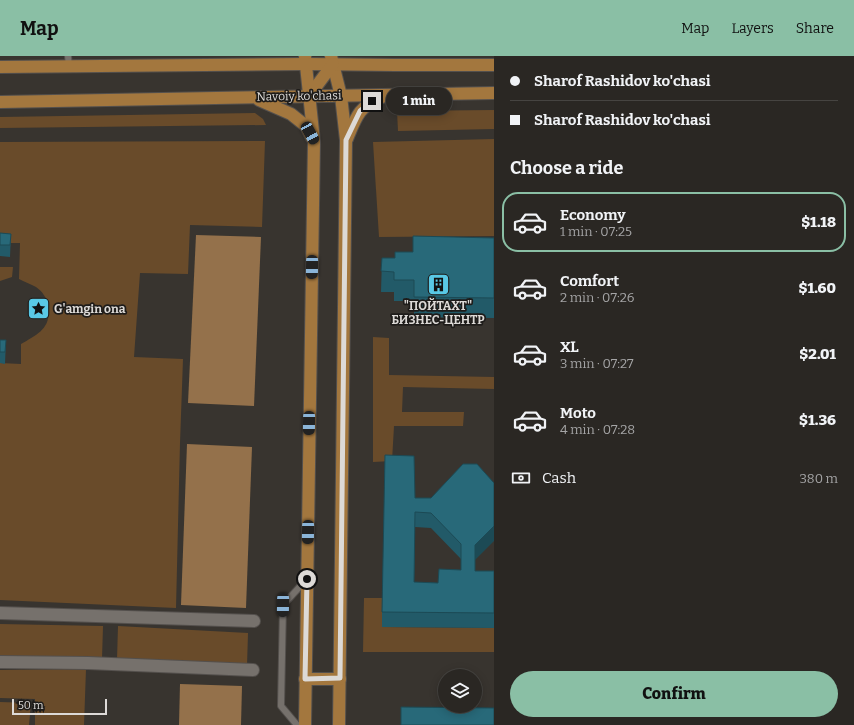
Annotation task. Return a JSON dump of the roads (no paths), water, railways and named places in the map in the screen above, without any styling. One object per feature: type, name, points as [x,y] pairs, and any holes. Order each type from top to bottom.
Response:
[{"type":"main road","points":[[305,60],[314,141],[305,725]]},
{"type":"main road","points":[[332,60],[341,96],[346,140],[339,725]]},
{"type":"main road","points":[[309,96],[332,60]]},
{"type":"main road","points":[[0,67],[68,61],[332,60],[494,64]]},
{"type":"main road","name":"Navoiy ko'chasi","points":[[249,98],[494,93]]},
{"type":"main road","points":[[346,140],[360,111],[372,101],[386,95]]},
{"type":"main road","points":[[0,102],[249,98],[267,103],[291,114],[306,126],[314,141]]},
{"type":"main road","points":[[305,679],[340,678]]},
{"type":"street","points":[[0,613],[254,621]]},
{"type":"street","points":[[0,662],[88,663],[253,670]]},
{"type":"lane","points":[[297,725],[281,706],[283,605],[307,579]]},
{"type":"place","name":"\"ПОЙТАХТ\" БИЗНЕС-ЦЕНТР","points":[[438,285]]},
{"type":"place","name":"G'amgin ona","points":[[39,309]]}]
